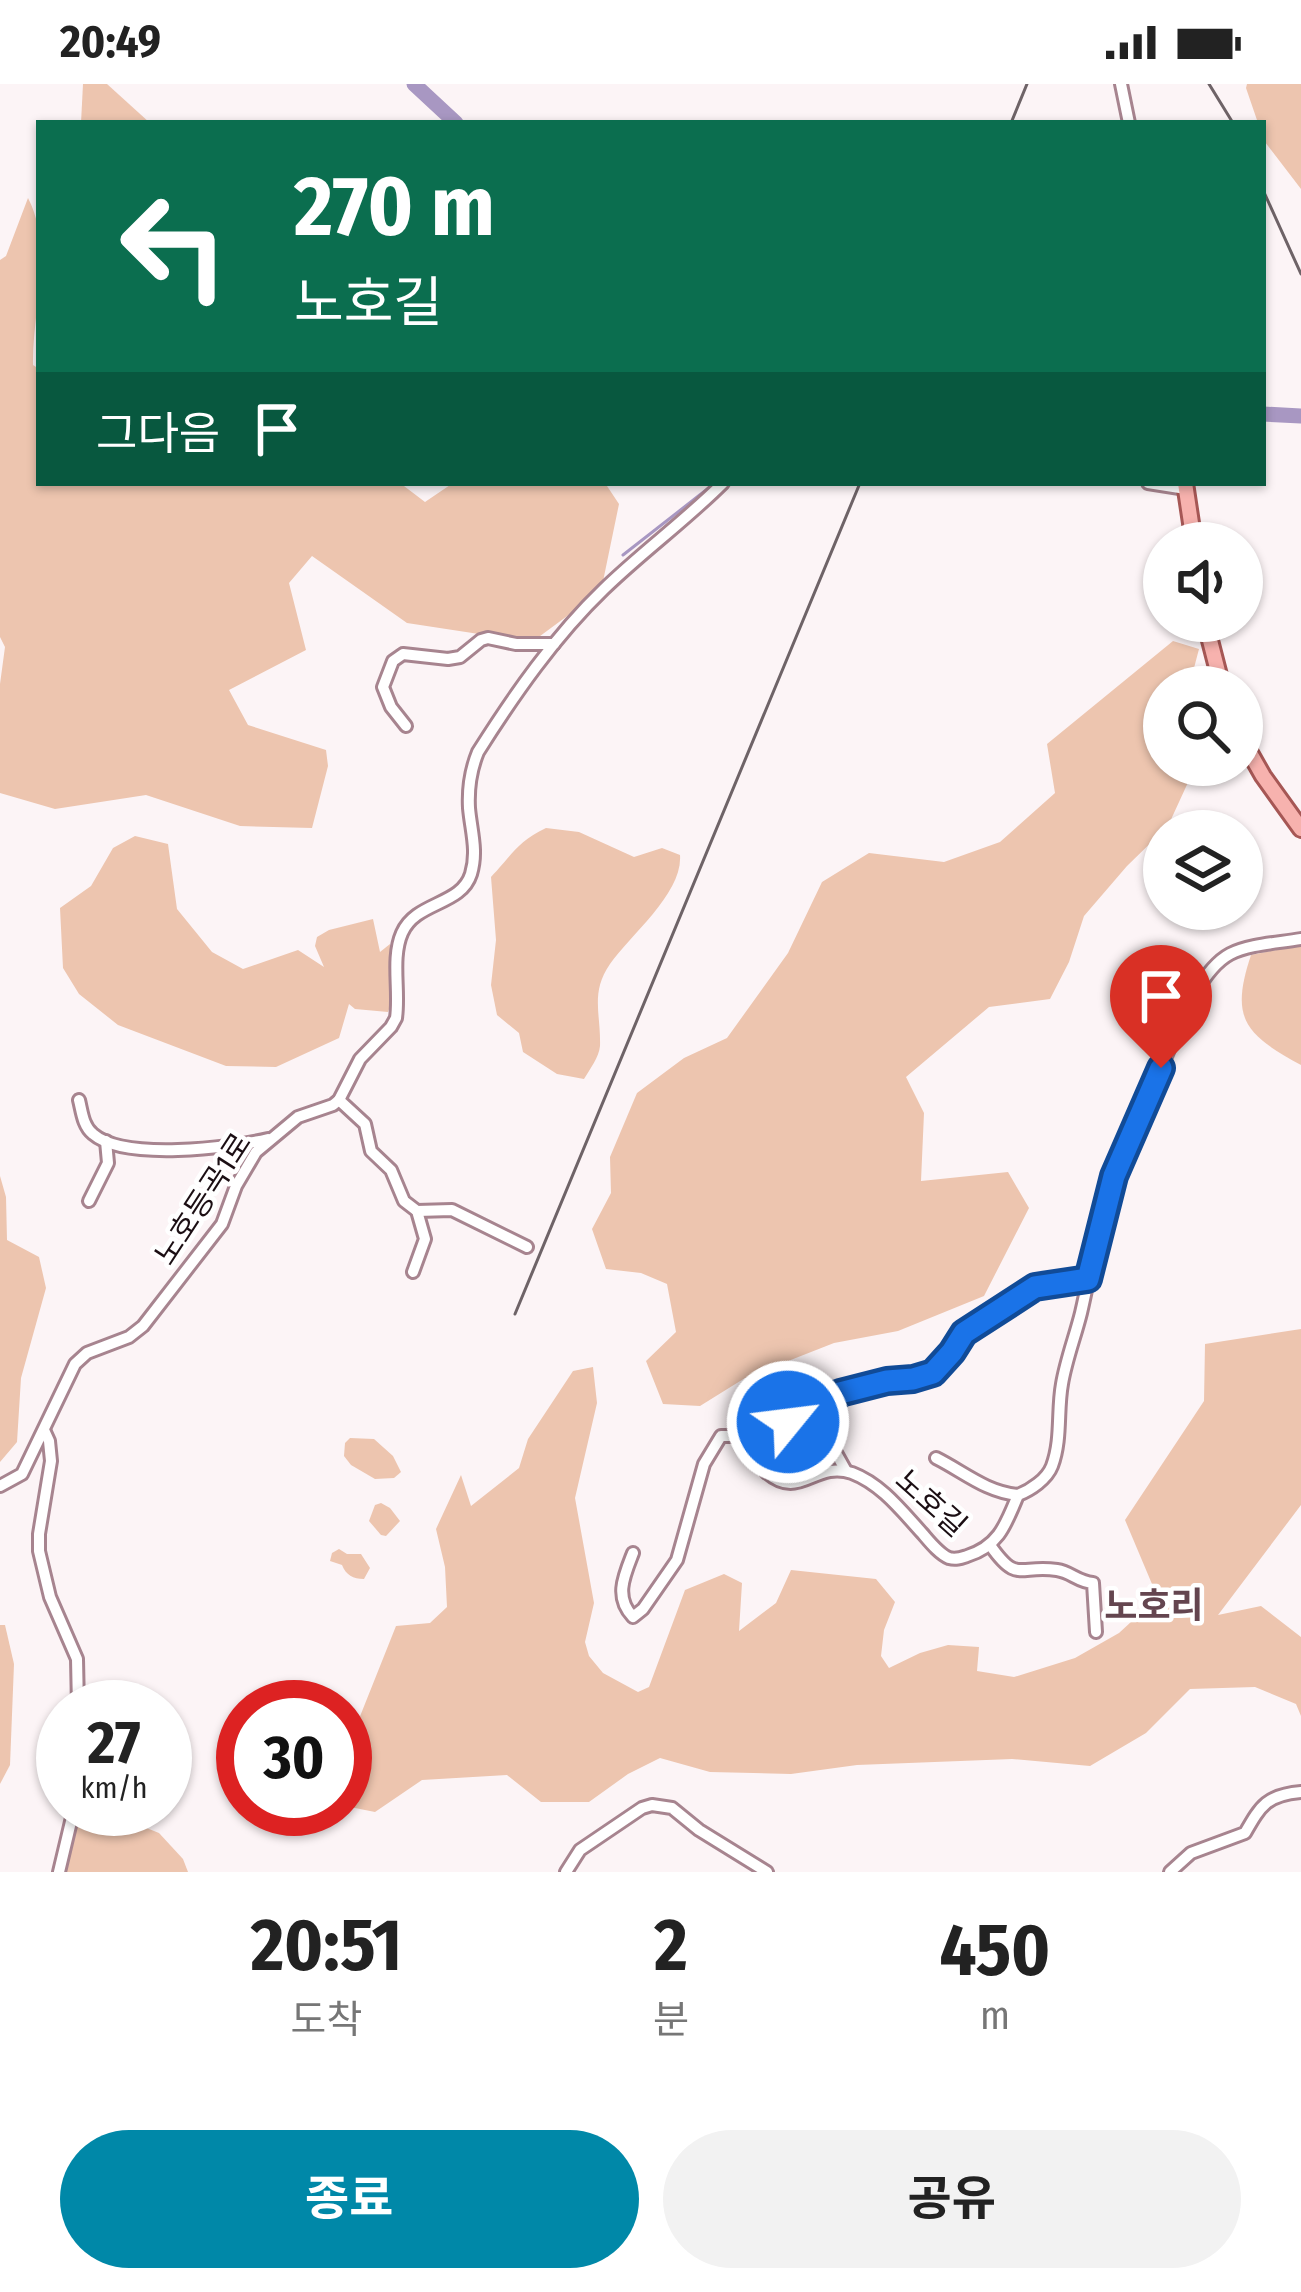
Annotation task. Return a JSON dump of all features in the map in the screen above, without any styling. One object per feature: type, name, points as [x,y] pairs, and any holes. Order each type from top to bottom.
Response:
[{"type":"main road","points":[[1185,486],[1191,522]]},
{"type":"main road","points":[[1263,776],[1301,829]]},
{"type":"street","points":[[1121,84],[1128,120]]},
{"type":"street","points":[[413,1272],[425,1239],[417,1211],[404,1201],[391,1170],[371,1151],[365,1124],[339,1100],[352,1070],[396,1018],[399,940],[406,925],[423,909],[456,895],[472,873],[475,850],[469,807],[473,764],[488,737],[554,644],[602,591],[720,486]]},
{"type":"street","points":[[406,726],[383,687],[393,661],[403,654],[460,656],[488,638],[554,644]]},
{"type":"street","name":"노호길","points":[[936,1458],[983,1488],[1018,1495],[1048,1474],[1058,1439],[1061,1387],[1114,1176],[1198,991],[1232,953],[1301,939]]},
{"type":"street","points":[[79,1100],[94,1136],[145,1150],[272,1138]]},
{"type":"street","name":"노호등곡1로","points":[[0,1486],[22,1474],[75,1364],[98,1347],[129,1337],[143,1326],[222,1223],[245,1166],[298,1117],[339,1100]]},
{"type":"street","points":[[89,1201],[108,1163],[106,1141]]},
{"type":"street","points":[[417,1211],[452,1210],[527,1247]]},
{"type":"street","points":[[633,1553],[620,1588],[633,1617],[644,1609],[676,1560],[704,1463],[721,1436],[764,1436],[826,1408],[840,1393],[933,1373],[964,1333],[1035,1287],[1088,1279]]},
{"type":"street","points":[[764,1436],[762,1459],[766,1472],[776,1480],[789,1485],[816,1473],[846,1471],[832,1446],[826,1408]]},
{"type":"street","points":[[44,1430],[51,1461],[39,1551],[50,1597],[77,1659],[77,1680]]},
{"type":"street","name":"노호길","points":[[846,1471],[875,1484],[950,1558],[991,1545],[1004,1529],[1018,1495]]},
{"type":"street","points":[[991,1545],[1007,1567],[1058,1570],[1093,1583],[1096,1632]]},
{"type":"street","points":[[1170,1872],[1191,1853],[1245,1833],[1257,1810],[1276,1795],[1301,1792]]},
{"type":"street","points":[[566,1872],[580,1850],[652,1804],[672,1808],[767,1872]]},
{"type":"street","points":[[58,1872],[67,1836]]},
{"type":"shaded area","points":[[83,84],[107,84],[147,120],[81,120]]},
{"type":"shaded area","points":[[1247,84],[1301,84],[1301,189],[1266,143],[1266,120],[1257,120]]},
{"type":"shaded area","points":[[28,198],[36,217],[36,486],[404,486],[425,502],[449,486],[607,486],[619,504],[601,591],[532,642],[407,623],[312,556],[289,583],[306,650],[229,690],[248,725],[326,750],[328,766],[312,828],[240,826],[146,795],[55,809],[0,793],[0,684],[5,647],[0,637],[0,260],[6,256]]},
{"type":"shaded area","points":[[1172,642],[1199,649],[1195,666],[1143,666],[1143,786],[1186,786],[1175,810],[1143,810],[1143,850],[1084,916],[1050,999],[989,1007],[906,1077],[924,1113],[921,1181],[1008,1172],[1029,1208],[984,1296],[898,1331],[834,1343],[745,1378],[700,1406],[663,1404],[646,1361],[676,1332],[667,1284],[641,1273],[606,1269],[592,1229],[611,1193],[610,1157],[637,1093],[684,1058],[727,1038],[788,953],[822,882],[869,853],[944,862],[1000,842],[1055,793],[1047,744]]},
{"type":"shaded area","points":[[546,828],[579,832],[634,857],[662,848],[680,855],[679,869],[665,898],[604,975],[598,994],[599,1050],[584,1079],[557,1074],[523,1052],[519,1033],[497,1015],[491,985],[496,940],[491,877],[522,844]]},
{"type":"shaded area","points":[[135,836],[168,844],[177,909],[212,952],[243,969],[298,950],[324,967],[315,946],[317,937],[373,919],[380,952],[390,944],[394,995],[388,1012],[355,1009],[349,1004],[339,1038],[276,1067],[226,1066],[118,1025],[79,994],[63,968],[60,908],[91,886],[113,848]]},
{"type":"shaded area","points":[[1301,945],[1301,1065],[1255,1033],[1247,1022],[1242,994],[1251,955]]},
{"type":"shaded area","points":[[0,1176],[6,1197],[7,1240],[39,1257],[46,1288],[21,1378],[17,1442],[0,1462]]},
{"type":"shaded area","points":[[1301,1329],[1301,1505],[1218,1615],[1261,1606],[1301,1637],[1301,1716],[1296,1704],[1255,1687],[1190,1689],[1146,1733],[1090,1766],[1012,1759],[857,1765],[791,1774],[710,1772],[660,1758],[589,1802],[541,1802],[507,1775],[422,1780],[372,1811],[372,1686],[396,1626],[430,1623],[447,1607],[445,1567],[436,1529],[461,1475],[471,1506],[519,1468],[528,1439],[573,1371],[593,1367],[597,1403],[575,1498],[594,1603],[585,1642],[603,1673],[638,1692],[649,1687],[685,1590],[724,1574],[742,1583],[739,1631],[776,1603],[791,1570],[876,1579],[895,1602],[884,1630],[881,1656],[889,1668],[948,1645],[979,1647],[977,1671],[1014,1677],[1075,1658],[1119,1633],[1144,1610],[1152,1584],[1125,1520],[1204,1401],[1205,1344]]},
{"type":"shaded area","points":[[350,1438],[374,1439],[393,1456],[401,1472],[394,1478],[375,1479],[351,1465],[344,1456]]},
{"type":"shaded area","points":[[381,1503],[400,1521],[386,1536],[369,1521],[375,1505]]},
{"type":"shaded area","points":[[339,1549],[361,1554],[370,1568],[364,1579],[350,1576],[342,1565],[330,1561]]},
{"type":"shaded area","points":[[0,1625],[5,1625],[14,1664],[10,1765],[0,1784]]},
{"type":"shaded area","points":[[71,1836],[162,1836],[183,1859],[188,1872],[62,1872]]},
{"type":"waterway","points":[[414,84],[453,120]]},
{"type":"waterway","points":[[1266,414],[1301,416]]},
{"type":"waterway","points":[[623,555],[711,486]]},
{"type":"railway","points":[[1012,120],[1027,84]]},
{"type":"railway","points":[[1209,84],[1231,120]]},
{"type":"railway","points":[[1266,197],[1301,274]]},
{"type":"railway","points":[[515,1314],[859,486]]},
{"type":"district","name":"노호리","points":[[1154,1605]]},
{"type":"route","points":[[788,1422],[826,1408],[840,1393],[933,1373],[964,1333],[1035,1287],[1088,1279],[1114,1176],[1161,1068]]}]
